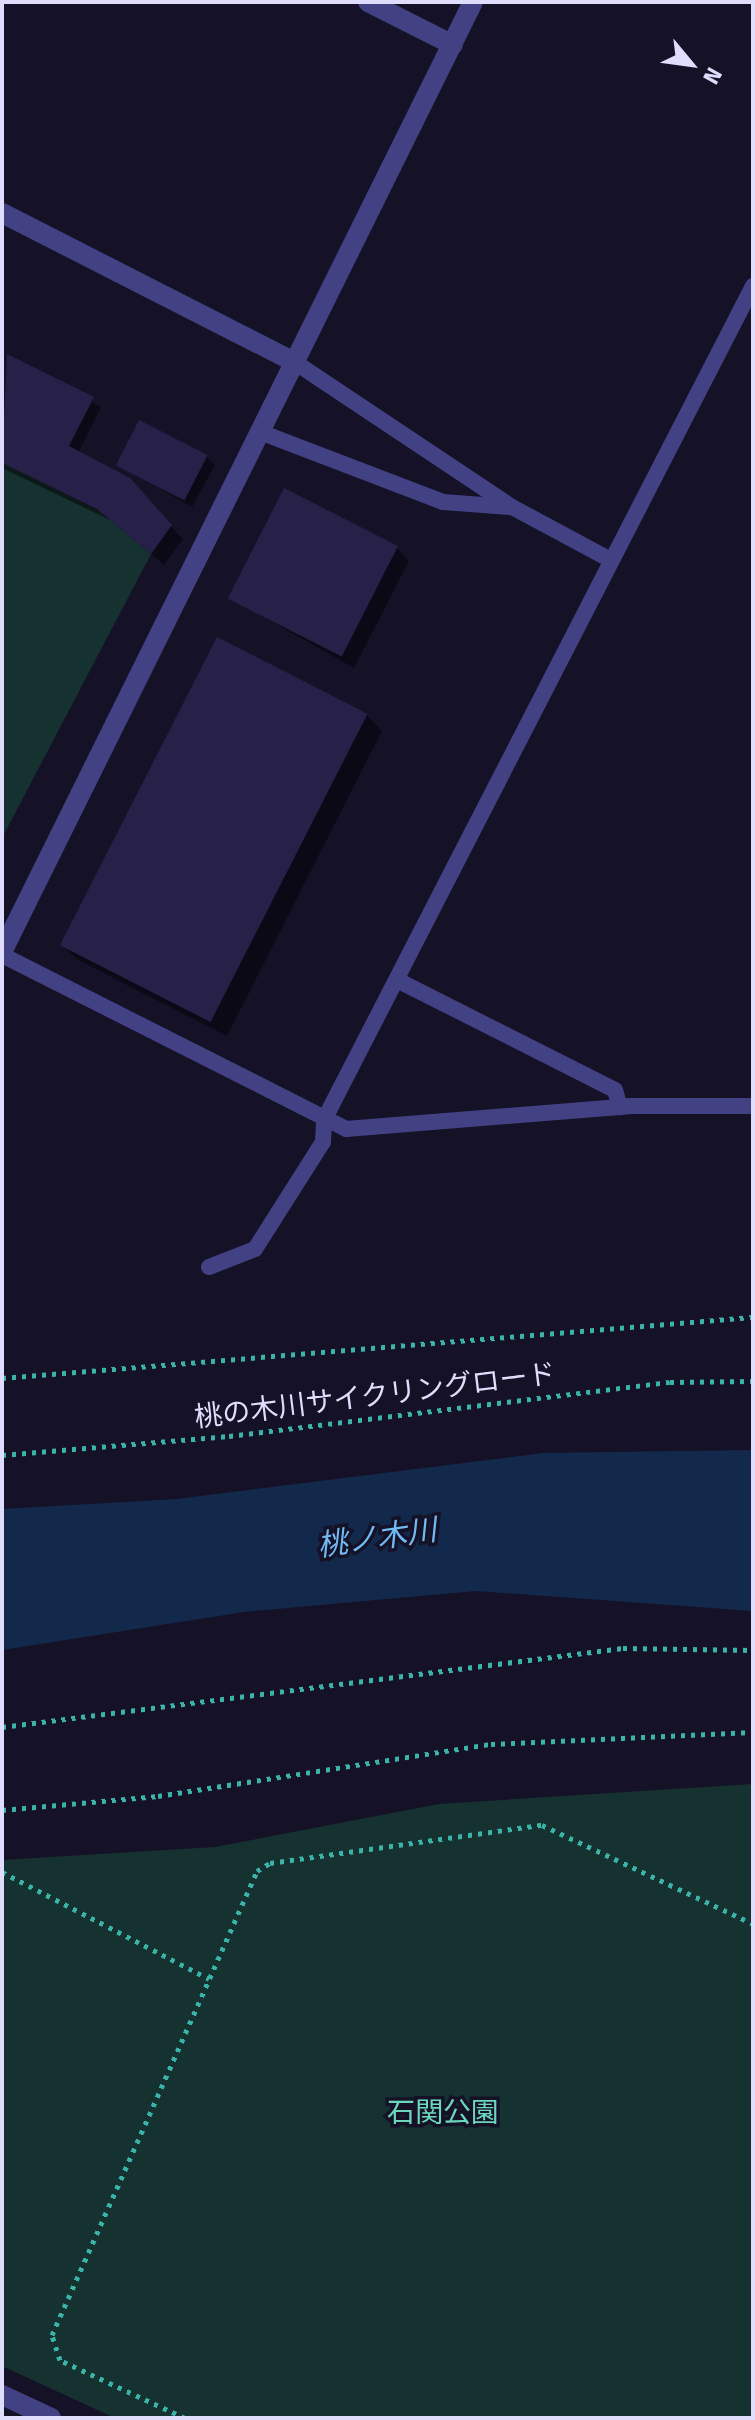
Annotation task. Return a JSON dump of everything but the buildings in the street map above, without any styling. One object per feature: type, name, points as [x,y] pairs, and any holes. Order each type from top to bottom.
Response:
[{"type":"street","points":[[368,2],[453,45]]},
{"type":"street","points":[[2,954],[473,2]]},
{"type":"street","points":[[2,213],[296,363]]},
{"type":"street","points":[[2,2395],[51,2418]]},
{"type":"lane","points":[[209,1267],[255,1249],[323,1142],[324,1120],[753,286]]},
{"type":"lane","points":[[296,363],[512,507],[611,560]]},
{"type":"lane","points":[[260,432],[443,502],[512,507]]},
{"type":"lane","points":[[2,954],[324,1120],[372,1132],[620,1107],[753,1106]]},
{"type":"lane","points":[[397,980],[615,1090],[620,1107]]},
{"type":"path","points":[[2,1378],[396,1340],[753,1317]]},
{"type":"path","name":"桃の木川サイクリングロード","points":[[2,1455],[229,1436],[670,1382],[753,1381]]},
{"type":"path","points":[[2,1727],[623,1648],[753,1650]]},
{"type":"path","points":[[2,1810],[158,1796],[491,1744],[753,1732]]},
{"type":"path","points":[[185,2418],[60,2360],[52,2335],[257,1871],[270,1863],[523,1823],[542,1825],[753,1924]]},
{"type":"path","points":[[2,1872],[209,1979]]},
{"type":"green space","points":[[2,463],[97,509],[151,554],[2,838]]},
{"type":"green space","name":"石関公園","points":[[753,1784],[753,2418],[115,2418],[2,2366],[2,1860],[215,1847],[439,1804]]},
{"type":"water","name":"桃ノ木川","points":[[753,1450],[753,1611],[476,1591],[244,1612],[2,1650],[2,1509],[177,1499],[543,1453]]}]
